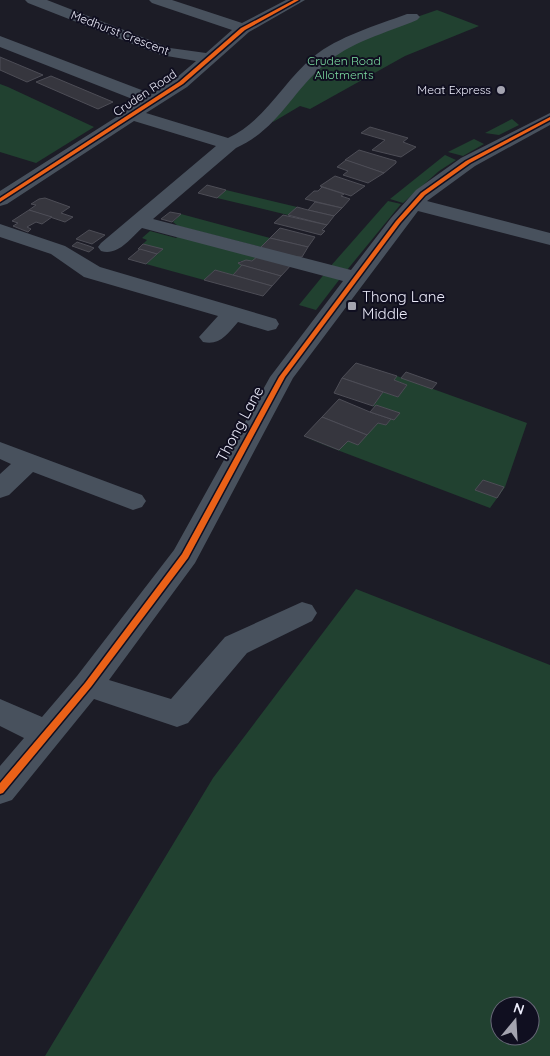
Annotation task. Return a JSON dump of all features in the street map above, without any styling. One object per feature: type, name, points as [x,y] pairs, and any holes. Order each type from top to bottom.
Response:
[{"type":"street","name":"Medhurst Crescent","points":[[34,0],[167,52],[208,58]]},
{"type":"street","points":[[156,0],[243,30]]},
{"type":"street","name":"Cruden Road","points":[[0,200],[181,83],[243,30],[297,0]]},
{"type":"street","points":[[108,247],[229,144],[245,138],[259,127],[317,62],[335,48],[412,17]]},
{"type":"street","points":[[0,41],[154,101]]},
{"type":"street","points":[[133,115],[229,144]]},
{"type":"street","name":"Thong Lane","points":[[0,790],[88,685],[185,556],[282,377],[398,222],[423,194],[468,162],[550,118]]},
{"type":"street","points":[[414,204],[550,239]]},
{"type":"street","points":[[139,221],[356,278]]},
{"type":"street","points":[[0,230],[58,250],[92,272],[268,324]]},
{"type":"street","points":[[211,337],[233,314]]},
{"type":"street","points":[[0,450],[133,501]]},
{"type":"street","points":[[0,488],[29,461]]},
{"type":"street","points":[[88,685],[176,714],[236,645],[302,614]]},
{"type":"street","points":[[0,712],[48,734]]},
{"type":"green space","name":"Cruden Road Allotments","points":[[437,10],[479,26],[405,56],[310,109],[300,106],[273,122],[274,115],[333,54],[382,29]]},
{"type":"green space","points":[[0,84],[94,127],[36,163],[0,152]]},
{"type":"green space","points":[[512,119],[519,125],[499,135],[485,133]]},
{"type":"green space","points":[[474,139],[484,144],[463,156],[448,152]]},
{"type":"green space","points":[[445,155],[456,160],[439,171],[403,203],[390,199]]},
{"type":"green space","points":[[226,190],[297,207],[288,215],[217,198]]},
{"type":"green space","points":[[388,201],[401,204],[347,270],[329,268]]},
{"type":"green space","points":[[181,214],[270,238],[261,247],[178,226],[173,222]]},
{"type":"green space","points":[[150,231],[176,238],[182,233],[278,259],[240,261],[239,263],[242,265],[233,275],[215,270],[204,280],[146,264],[162,250],[143,244],[147,240],[142,238]]},
{"type":"green space","points":[[326,272],[339,278],[339,280],[316,310],[299,305]]},
{"type":"green space","points":[[397,376],[527,423],[505,487],[490,508],[303,437],[339,450],[348,441],[378,423],[386,425],[391,419],[373,406],[383,392],[398,397],[407,385],[394,380]]},
{"type":"green space","points":[[356,589],[550,665],[550,1056],[45,1056],[213,778]]},
{"type":"building","points":[[0,57],[43,75],[27,82],[0,70]]},
{"type":"building","points":[[51,76],[113,102],[98,109],[36,82]]},
{"type":"building","points":[[370,127],[408,138],[403,142],[416,147],[401,157],[372,150],[385,140],[361,133]]},
{"type":"building","points":[[359,150],[396,161],[396,163],[384,173],[345,160]]},
{"type":"building","points":[[346,160],[384,173],[368,183],[343,175],[348,171],[337,167]]},
{"type":"building","points":[[335,176],[365,186],[351,196],[320,186]]},
{"type":"building","points":[[207,185],[226,190],[217,198],[198,193]]},
{"type":"building","points":[[322,187],[344,194],[341,196],[350,199],[342,208],[305,199]]},
{"type":"building","points":[[45,198],[70,207],[61,213],[73,217],[65,222],[29,210],[36,205],[31,204]]},
{"type":"building","points":[[315,202],[342,208],[334,216],[308,210]]},
{"type":"building","points":[[297,207],[334,216],[327,225],[288,215]]},
{"type":"building","points":[[29,210],[52,217],[42,224],[36,222],[27,227],[31,229],[28,232],[13,226],[18,223],[12,221]]},
{"type":"building","points":[[170,212],[181,214],[172,222],[161,219]]},
{"type":"building","points":[[283,215],[327,225],[322,230],[325,231],[321,235],[274,223]]},
{"type":"building","points":[[280,228],[315,237],[308,247],[270,238]]},
{"type":"building","points":[[89,230],[105,235],[92,244],[76,239]]},
{"type":"building","points":[[270,238],[308,247],[302,257],[260,248]]},
{"type":"building","points":[[77,242],[94,248],[89,252],[72,246]]},
{"type":"building","points":[[143,244],[163,249],[157,254],[138,249]]},
{"type":"building","points":[[140,249],[157,254],[146,264],[128,259]]},
{"type":"building","points":[[258,256],[293,263],[281,276],[238,263],[246,260],[252,261]]},
{"type":"building","points":[[242,265],[281,276],[272,286],[233,275]]},
{"type":"building","points":[[215,270],[272,286],[263,296],[204,280]]},
{"type":"building","points":[[356,363],[397,376],[394,380],[407,385],[398,397],[342,378]]},
{"type":"building","points":[[406,372],[437,383],[432,389],[401,378]]},
{"type":"building","points":[[342,378],[383,392],[373,406],[334,393]]},
{"type":"building","points":[[339,399],[391,419],[386,425],[378,423],[367,435],[322,417]]},
{"type":"building","points":[[376,405],[400,413],[394,420],[370,412]]},
{"type":"building","points":[[322,417],[367,435],[358,445],[348,441],[339,450],[304,436]]},
{"type":"building","points":[[483,480],[504,487],[497,498],[475,490]]},
{"type":"cycle path","points":[[0,200],[181,83],[243,29],[297,0]]},
{"type":"cycle path","points":[[0,790],[88,685],[185,556],[282,377],[398,222],[423,194],[468,162],[550,118]]},
{"type":"place","name":"Meat Express","points":[[501,90]]},
{"type":"place","name":"Thong Lane Middle","points":[[352,306]]}]
